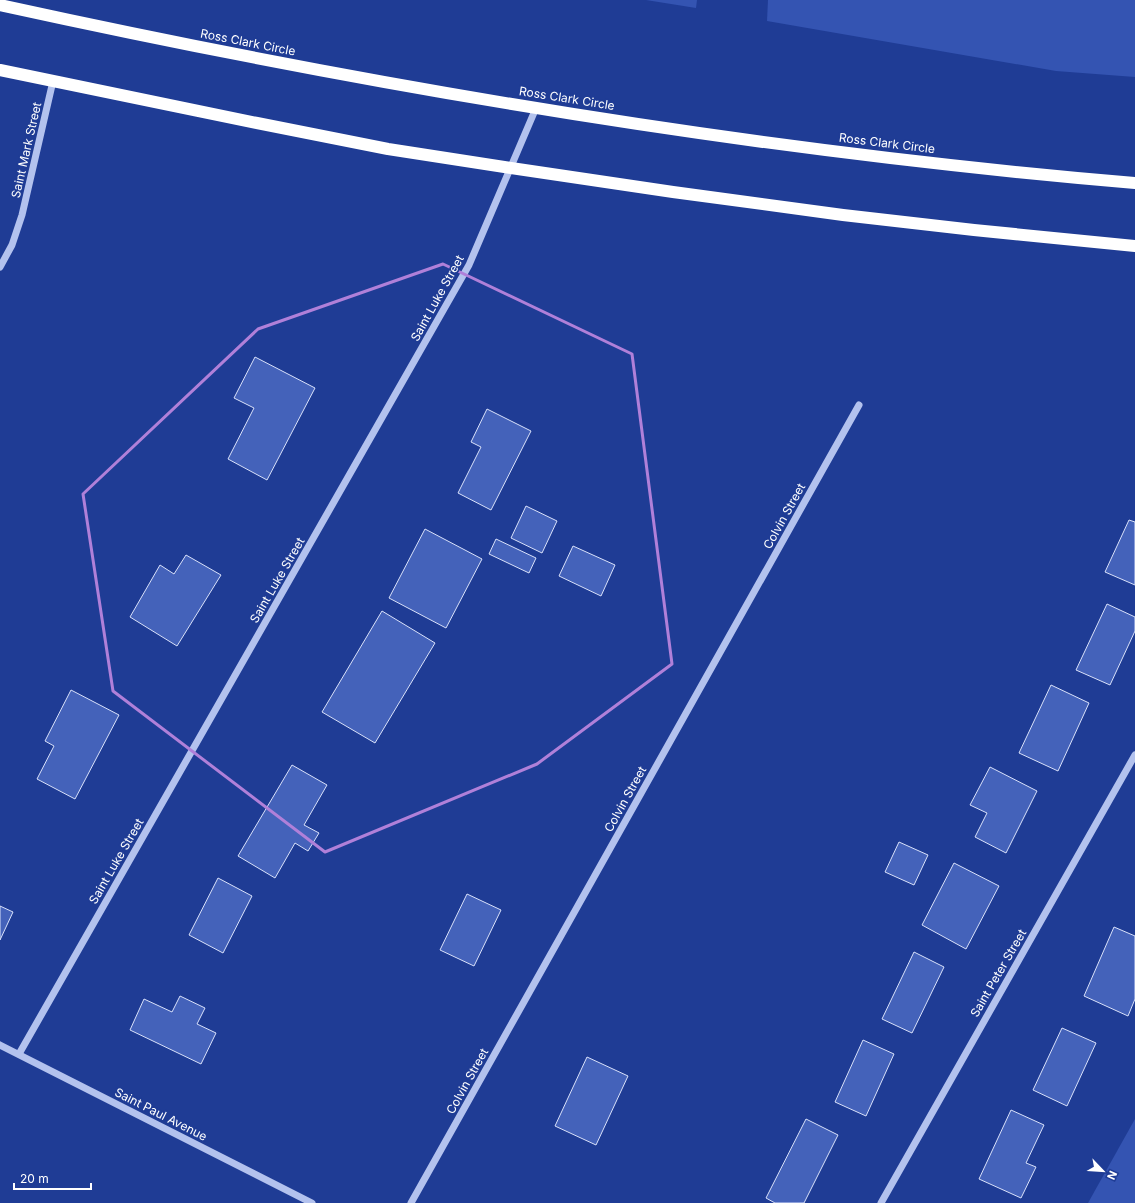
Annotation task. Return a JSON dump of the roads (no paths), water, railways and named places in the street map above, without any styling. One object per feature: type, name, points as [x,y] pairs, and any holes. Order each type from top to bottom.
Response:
[{"type":"highway","name":"Ross Clark Circle","points":[[0,5],[110,30],[374,80],[682,131],[989,169],[1135,183]]},
{"type":"highway","points":[[0,70],[388,149],[673,192],[843,215],[1135,246]]},
{"type":"street","name":"Saint Mark Street","points":[[0,267],[12,245],[22,215],[53,81]]},
{"type":"street","name":"Saint Luke Street","points":[[19,1054],[469,265],[536,108]]},
{"type":"street","name":"Colvin Street","points":[[411,1203],[859,405]]},
{"type":"street","name":"Saint Peter Street","points":[[881,1203],[1135,755]]},
{"type":"street","name":"Saint Paul Avenue","points":[[0,1045],[312,1203]]}]
